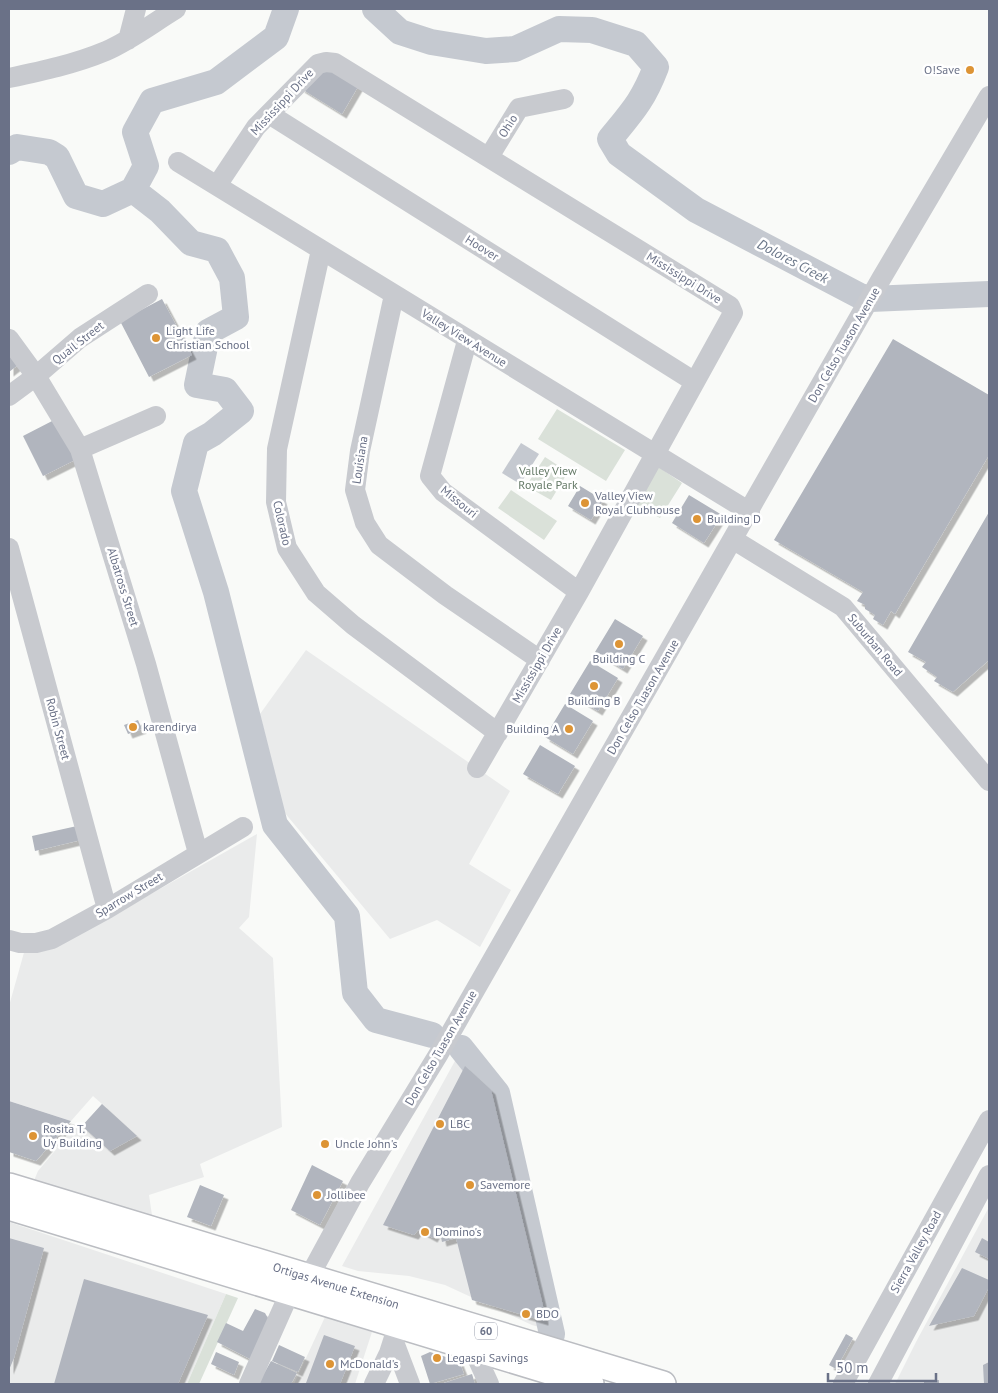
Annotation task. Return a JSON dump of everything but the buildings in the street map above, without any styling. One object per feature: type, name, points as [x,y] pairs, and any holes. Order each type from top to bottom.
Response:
[{"type":"main road","name":"Ortigas Avenue Extension","points":[[9,1186],[300,1285],[396,1334],[473,1349],[591,1384]]},
{"type":"main road","name":"Ortigas Avenue Extension","points":[[9,1207],[663,1384]]},
{"type":"street","points":[[128,40],[136,9]]},
{"type":"street","points":[[9,78],[56,68],[106,51],[128,40],[176,9]]},
{"type":"street","name":"Mississippi Drive","points":[[218,184],[256,127],[318,64],[326,62],[335,63],[730,306],[733,313],[731,321],[695,382],[579,592],[477,768]]},
{"type":"street","name":"Don Celso Tuason Avenue","points":[[249,1384],[300,1285],[446,1042],[881,280],[989,96]]},
{"type":"street","name":"Ohio","points":[[489,157],[519,108],[564,99]]},
{"type":"street","name":"Hoover","points":[[269,114],[695,382]]},
{"type":"street","name":"Valley View Avenue","points":[[178,162],[218,184],[467,341],[750,512]]},
{"type":"street","name":"Colorado","points":[[322,250],[277,449],[276,502],[287,548],[316,593],[353,625],[498,733]]},
{"type":"street","name":"Quail Street","points":[[9,396],[36,376],[80,338],[148,294]]},
{"type":"street","name":"Louisiana","points":[[394,295],[360,451],[355,490],[365,523],[379,545],[445,595],[540,660]]},
{"type":"street","name":"Albatross Street","points":[[9,339],[36,376],[80,449],[146,664],[198,852]]},
{"type":"street","name":"Missouri","points":[[467,341],[430,476],[443,492],[579,592]]},
{"type":"street","points":[[80,449],[156,416]]},
{"type":"street","name":"Suburban Road","points":[[734,540],[843,607],[989,781]]},
{"type":"street","name":"Robin Street","points":[[9,548],[107,909]]},
{"type":"street","name":"Sparrow Street","points":[[9,940],[20,943],[36,943],[52,939],[107,909],[243,826]]},
{"type":"street","name":"Sierra Valley Road","points":[[844,1384],[989,1120]]},
{"type":"street","points":[[878,1384],[989,1175]]},
{"type":"street","points":[[955,1182],[978,1195]]},
{"type":"street","points":[[374,1384],[396,1334]]},
{"type":"street","points":[[396,1334],[410,1384]]},
{"type":"street","points":[[473,1349],[489,1384]]},
{"type":"shaded area","points":[[521,443],[539,454],[520,484],[502,473]]},
{"type":"shaded area","points":[[306,650],[510,791],[469,864],[511,890],[480,947],[437,920],[390,939],[284,812],[260,714]]},
{"type":"shaded area","points":[[257,834],[249,917],[239,928],[273,958],[282,1127],[200,1164],[204,1177],[149,1195],[153,1222],[33,1183],[38,1171],[74,1128],[82,1126],[102,1104],[93,1096],[71,1121],[9,1101],[9,1006],[25,949],[75,937]]},
{"type":"shaded area","points":[[461,1050],[502,1088],[535,1225],[556,1332],[532,1325],[445,1285],[409,1276],[358,1271],[342,1266]]},
{"type":"shaded area","points":[[989,1207],[989,1384],[895,1384],[916,1342]]},
{"type":"shaded area","points":[[9,1222],[226,1294],[187,1384],[9,1384]]},
{"type":"shaded area","points":[[325,1317],[372,1332],[355,1384],[294,1384]]},
{"type":"green space","points":[[557,409],[625,450],[606,481],[538,439]]},
{"type":"green space","name":"Valley View Royale Park","points":[[545,457],[568,472],[551,500],[526,486]]},
{"type":"green space","points":[[657,466],[682,483],[660,518],[636,505]]},
{"type":"green space","points":[[511,490],[557,521],[544,540],[498,508]]},
{"type":"green space","points":[[226,1294],[238,1298],[199,1384],[187,1384]]},
{"type":"waterway","points":[[9,152],[17,147],[49,152],[57,157],[76,196],[103,204],[133,190],[146,166],[135,132],[152,101],[216,82],[276,37],[286,9]]},
{"type":"waterway","name":"Dolores Creek","points":[[375,9],[400,32],[431,42],[486,51],[515,49],[559,29],[592,30],[636,44],[656,67],[642,98],[610,139],[619,154],[696,210],[860,296],[870,299],[989,294]]},
{"type":"waterway","points":[[133,190],[160,211],[191,243],[217,250],[232,278],[236,317],[208,332],[197,385],[225,390],[241,411],[212,434],[196,443],[184,491],[216,592],[275,825],[347,916],[355,993],[376,1020],[432,1035]]},
{"type":"waterway","points":[[461,1048],[497,1093],[552,1334]]},
{"type":"place","name":"O!Save","points":[[970,70]]},
{"type":"place","name":"Light Life Christian School","points":[[156,338]]},
{"type":"place","name":"Valley View Royal Clubhouse","points":[[585,503]]},
{"type":"place","name":"Building D","points":[[697,519]]},
{"type":"place","name":"Building C","points":[[619,644]]},
{"type":"place","name":"Building B","points":[[594,686]]},
{"type":"place","name":"karendirya","points":[[133,727]]},
{"type":"place","name":"Building A","points":[[569,729]]},
{"type":"place","name":"LBC","points":[[440,1124]]},
{"type":"place","name":"Rosita T. Uy Building","points":[[33,1136]]},
{"type":"place","name":"Uncle John's","points":[[325,1144]]},
{"type":"place","name":"Savemore","points":[[470,1185]]},
{"type":"place","name":"Jollibee","points":[[317,1195]]},
{"type":"place","name":"Domino's","points":[[425,1232]]},
{"type":"place","name":"BDO","points":[[526,1314]]},
{"type":"place","name":"Legaspi Savings","points":[[437,1358]]},
{"type":"place","name":"McDonald's","points":[[330,1364]]}]
